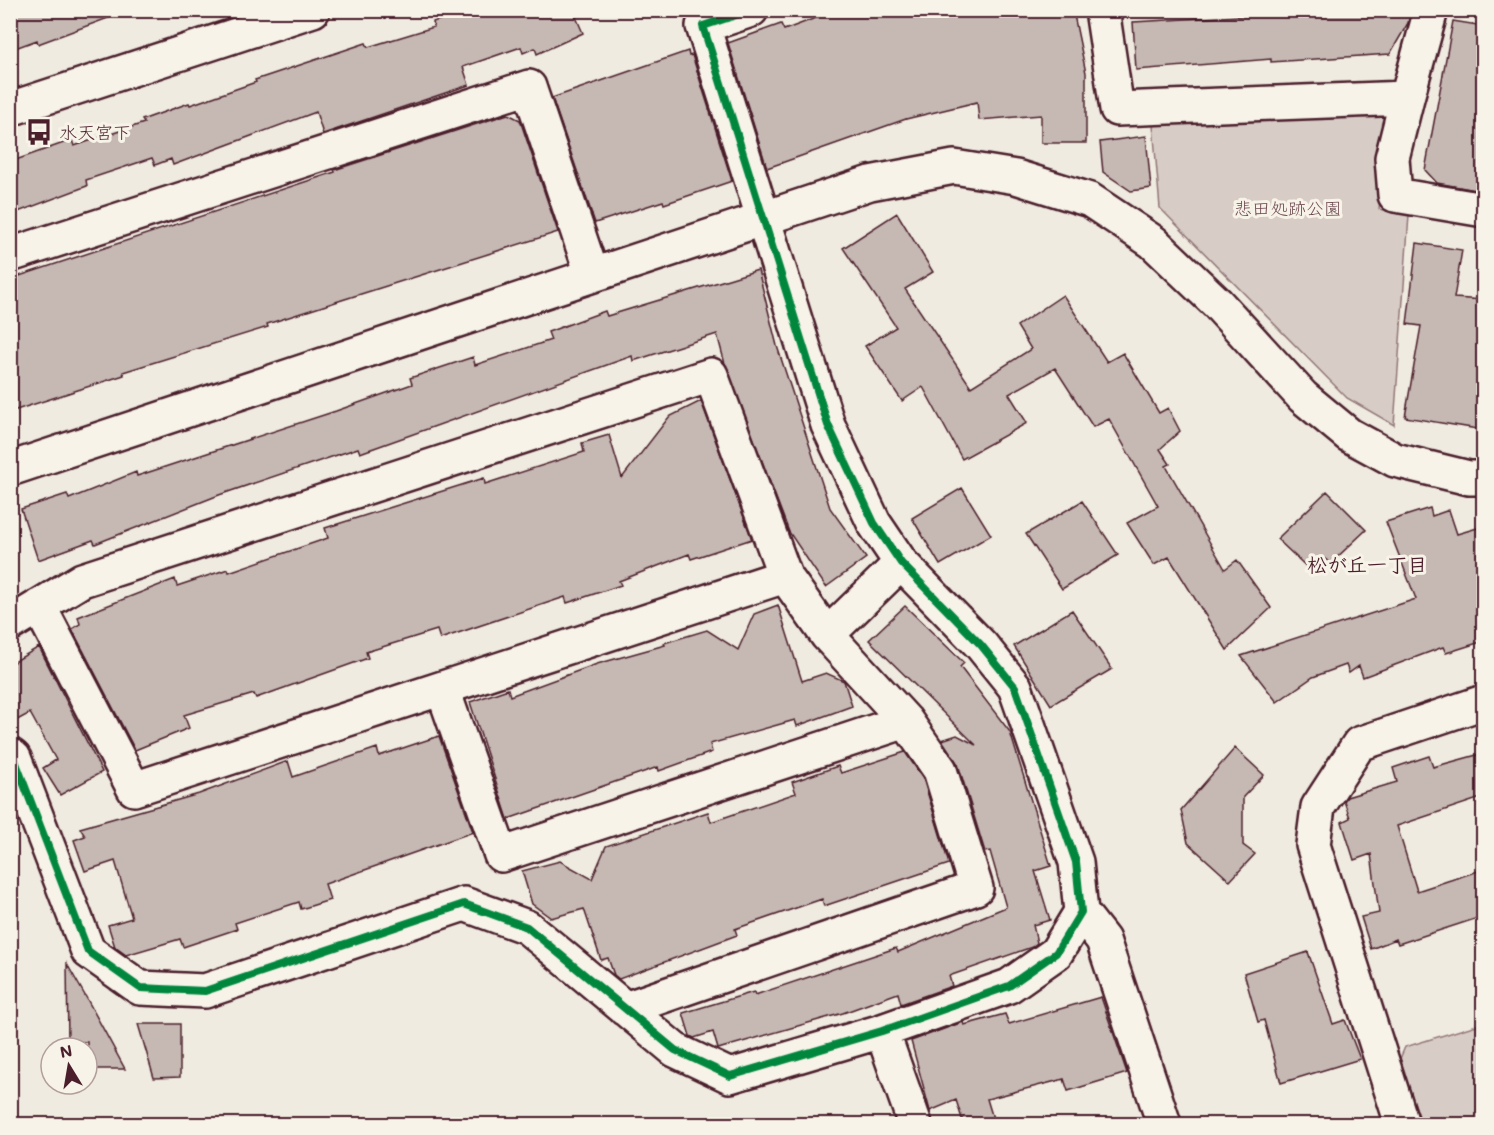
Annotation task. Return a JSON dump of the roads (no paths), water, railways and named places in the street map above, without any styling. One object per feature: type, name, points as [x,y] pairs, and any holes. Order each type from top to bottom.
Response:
[{"type":"street","points":[[10,109],[313,10]]},
{"type":"street","points":[[751,10],[703,26],[828,425],[874,523],[901,563],[981,645],[1015,687],[1076,862],[1081,912],[1103,940],[1164,1125]]},
{"type":"street","points":[[1102,10],[1117,109],[1407,98]]},
{"type":"street","points":[[1431,10],[1392,158],[1395,195],[1484,210]]},
{"type":"street","points":[[10,255],[529,87],[592,274]]},
{"type":"street","points":[[10,469],[870,183],[954,167],[1016,177],[1090,200],[1153,242],[1217,303],[1303,397],[1349,435],[1395,460],[1470,478],[1484,478]]},
{"type":"street","points":[[10,624],[82,580],[711,375],[785,576],[827,635],[906,721],[940,770],[976,888],[625,1010]]},
{"type":"street","points":[[827,635],[901,563]]},
{"type":"street","points":[[39,606],[134,789],[443,690],[785,576]]},
{"type":"street","points":[[443,690],[501,855],[906,721]]},
{"type":"street","points":[[1402,1125],[1313,845],[1318,807],[1359,744],[1484,702]]},
{"type":"street","points":[[10,755],[14,758],[88,951],[140,988],[205,991],[464,904],[527,927],[675,1050],[730,1076],[882,1031],[1009,986],[1056,953],[1081,912]]},
{"type":"street","points":[[882,1031],[915,1125]]},
{"type":"place","name":"水天宮下","points":[[39,132]]},
{"type":"district","name":"松が丘一丁目","points":[[1367,564]]},
{"type":"park label","name":"悲田処跡公園","points":[[1288,208]]}]
